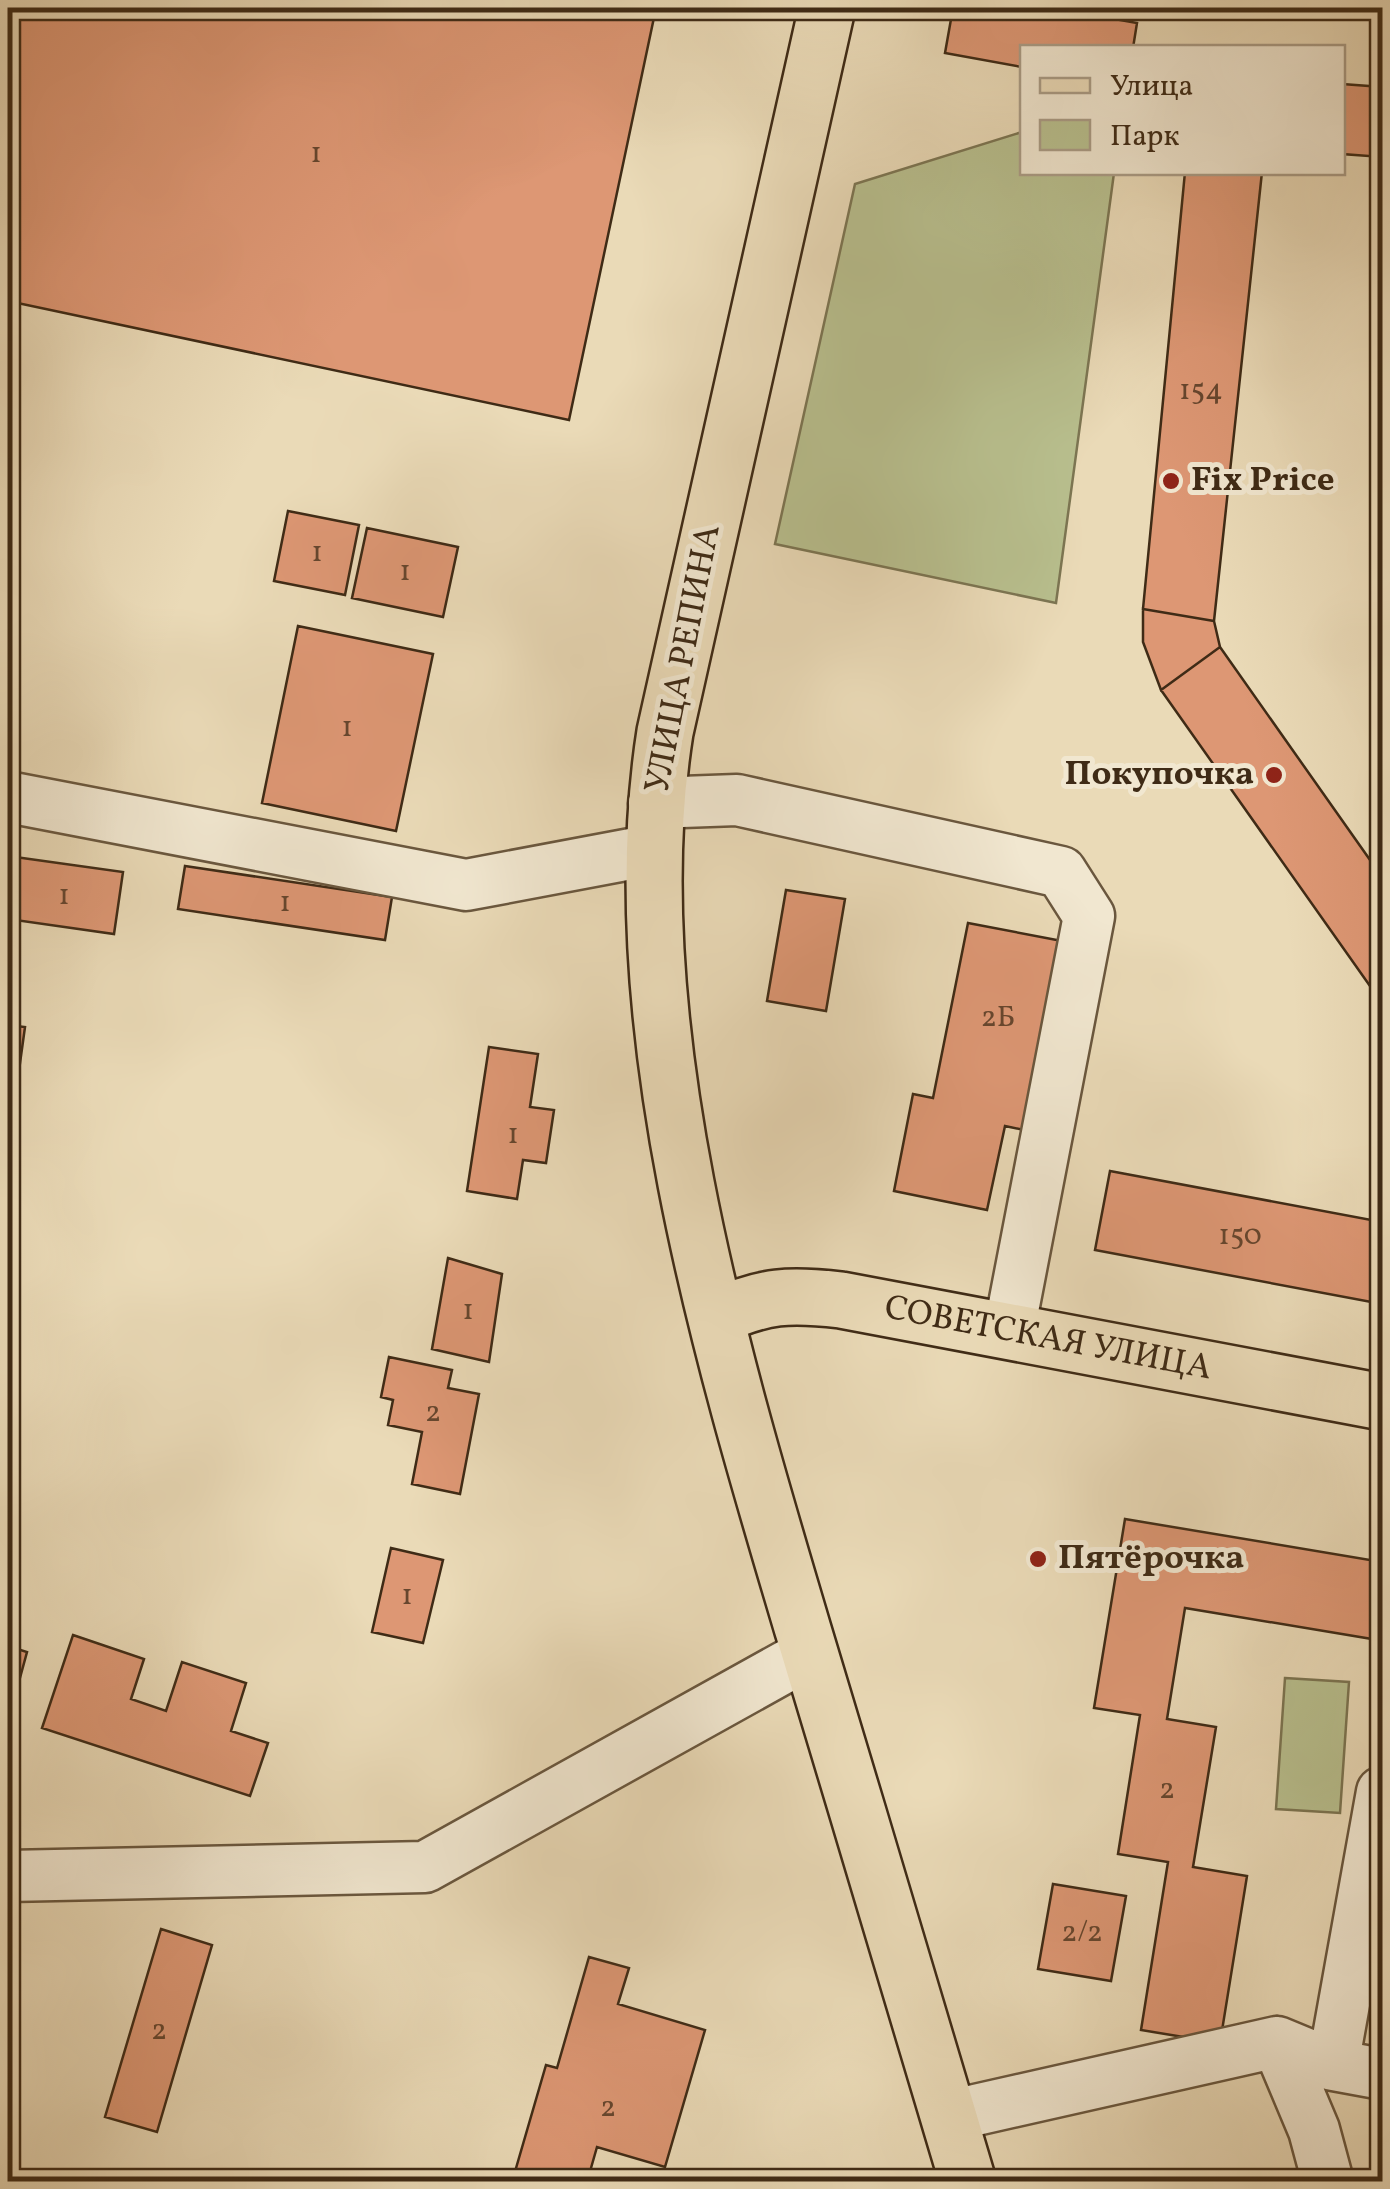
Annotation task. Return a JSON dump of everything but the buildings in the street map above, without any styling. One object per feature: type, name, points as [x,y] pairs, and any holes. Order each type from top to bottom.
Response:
[{"type":"main road","name":"УЛИЦА РЕПИНА","points":[[827,8],[669,714],[653,827],[656,959],[666,1049],[692,1203],[745,1434],[968,2182]]},
{"type":"main road","name":"СОВЕТСКАЯ УЛИЦА","points":[[717,1317],[753,1300],[792,1295],[1382,1402]]},
{"type":"street","points":[[8,797],[466,885],[737,800],[1060,872],[1089,916],[1009,1332]]},
{"type":"street","points":[[8,1876],[425,1868],[810,1653]]},
{"type":"street","points":[[1334,2065],[1382,1792]]},
{"type":"street","points":[[949,2116],[1276,2042],[1334,2065],[1382,2074]]},
{"type":"street","points":[[1276,2042],[1314,2130],[1328,2182]]},
{"type":"green space","points":[[1020,133],[1020,175],[1114,175],[1056,603],[775,544],[855,184]]},
{"type":"green space","points":[[1285,1678],[1349,1682],[1340,1813],[1276,1809]]},
{"type":"place","name":"Fix Price","points":[[1171,481]]},
{"type":"place","name":"Покупочка","points":[[1274,775]]},
{"type":"place","name":"Пятёрочка","points":[[1038,1559]]}]
